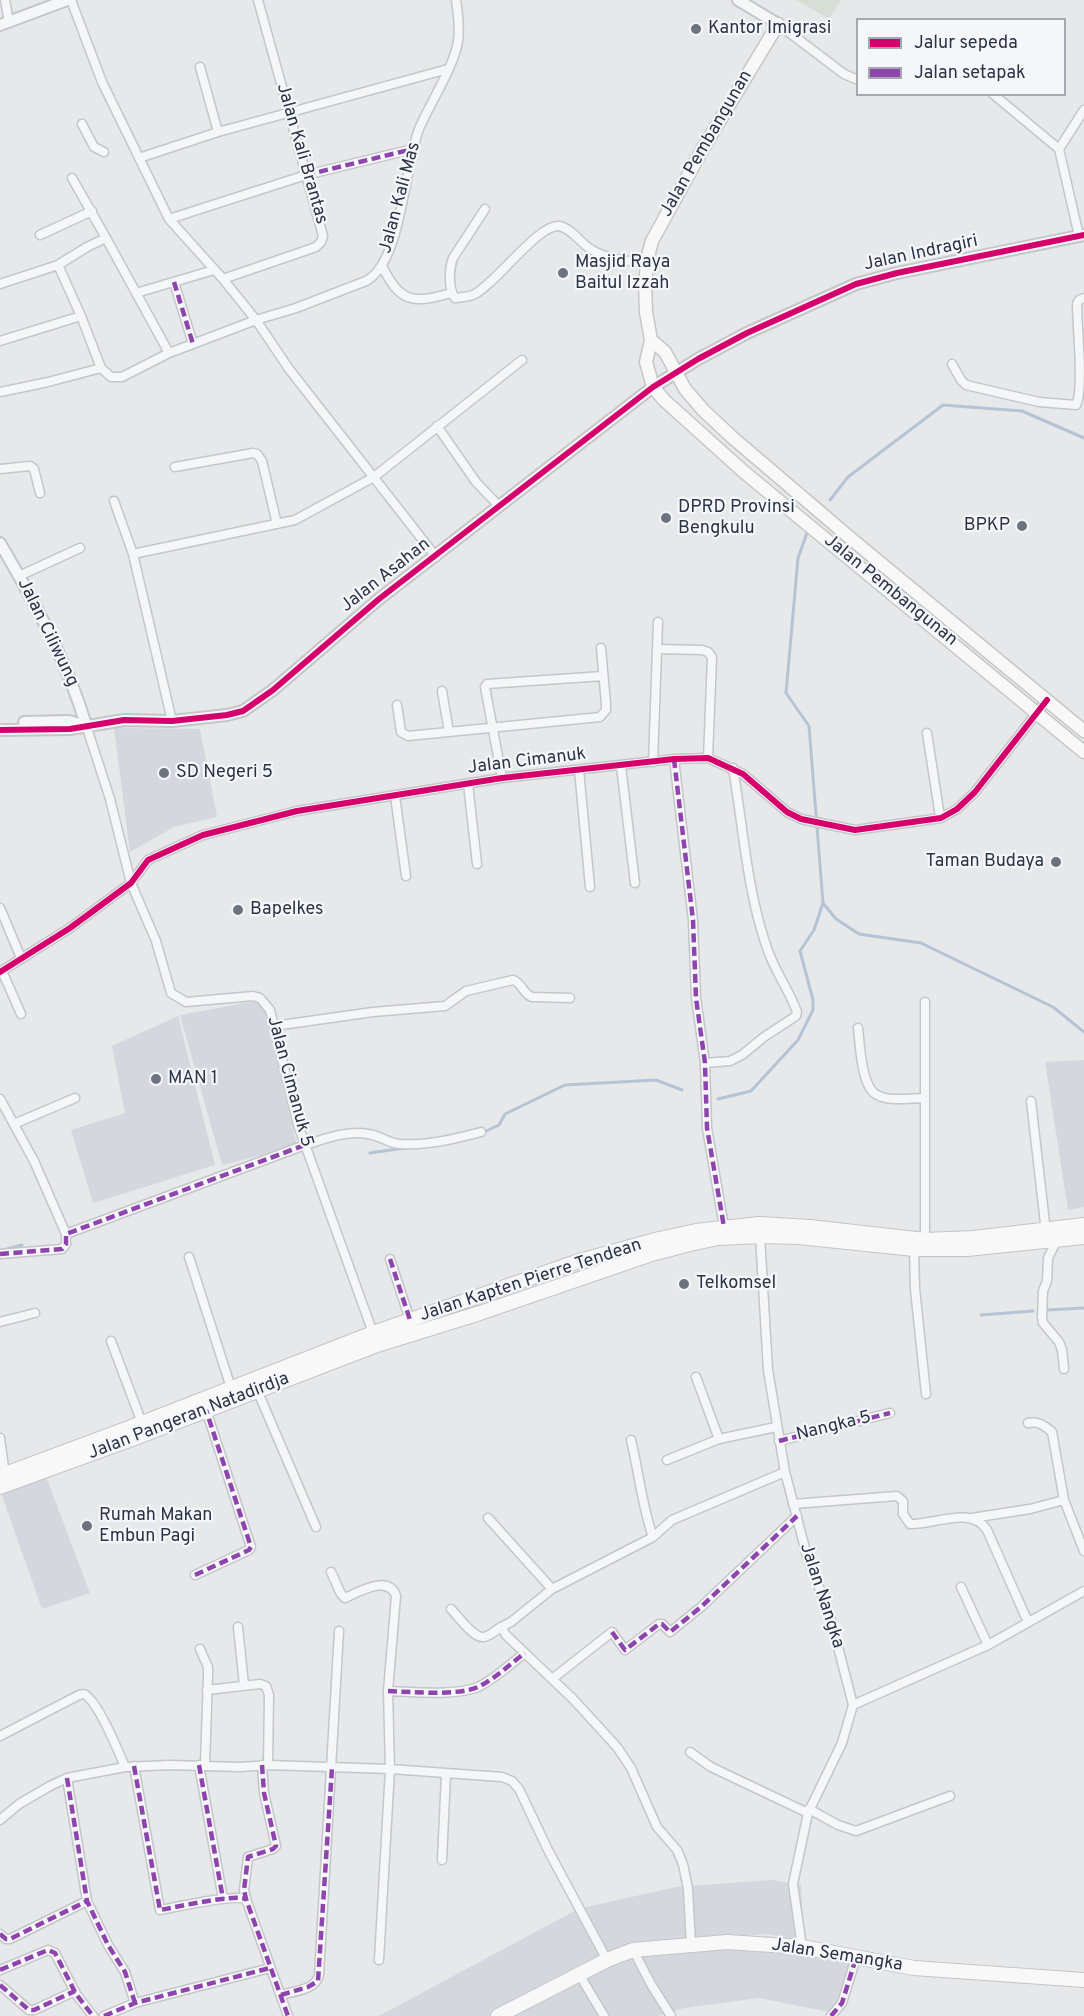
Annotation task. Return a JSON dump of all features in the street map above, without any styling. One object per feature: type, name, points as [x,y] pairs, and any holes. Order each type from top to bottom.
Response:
[{"type":"main road","name":"Jalan Pembangunan","points":[[778,24],[673,199],[652,242],[645,284],[646,312],[651,340],[646,362],[653,387],[664,400],[744,472],[866,570],[1084,752]]},
{"type":"main road","name":"Jalan Pembangunan","points":[[651,340],[666,352],[685,389],[703,410],[733,438],[1084,731]]},
{"type":"main road","points":[[866,570],[874,558]]},
{"type":"main road","name":"Jalan Kapten Pierre Tendean","points":[[375,1339],[410,1320],[579,1261],[659,1239],[724,1227],[759,1224],[789,1226],[967,1249],[1050,1237],[1084,1236]]},
{"type":"main road","name":"Jalan Kapten Pierre Tendean","points":[[1050,1237],[1084,1225]]},
{"type":"main road","name":"Jalan Kapten Pierre Tendean","points":[[375,1339],[508,1303],[652,1254],[718,1238],[798,1237],[920,1244]]},
{"type":"main road","points":[[502,1288],[508,1303]]},
{"type":"main road","name":"Jalan Pangeran Natadirdja","points":[[2,1479],[206,1410],[233,1393],[257,1390],[375,1339]]},
{"type":"main road","name":"Jalan Pangeran Natadirdja","points":[[2,1479],[142,1423],[233,1393],[375,1339]]},
{"type":"main road","name":"Jalan Semangka","points":[[498,2016],[519,2011],[579,1974],[633,1950],[727,1942],[802,1947],[914,1968],[1084,1980]]},
{"type":"street","points":[[4,0],[4,23],[69,0],[102,82],[169,219],[256,320],[289,369],[436,557]]},
{"type":"street","name":"Jalan Kali Brantas","points":[[223,279],[316,247],[323,236],[258,0]]},
{"type":"street","name":"Jalan Kali Mas","points":[[101,368],[111,377],[122,376],[170,353],[256,320],[296,308],[375,276],[389,250],[399,218],[408,167],[418,131],[458,43],[456,0]]},
{"type":"street","points":[[738,0],[778,24],[844,74],[856,79]]},
{"type":"street","points":[[200,67],[218,132]]},
{"type":"street","points":[[139,158],[218,132],[448,69]]},
{"type":"street","points":[[995,96],[1059,149],[1081,236]]},
{"type":"street","points":[[1059,149],[1084,110]]},
{"type":"street","points":[[82,124],[94,147],[104,152]]},
{"type":"street","points":[[169,219],[306,175],[413,149]]},
{"type":"street","points":[[72,178],[170,353]]},
{"type":"street","points":[[485,209],[450,266],[451,292],[455,298],[472,296],[485,287],[550,227],[563,227],[588,248],[602,255],[616,260],[647,263]]},
{"type":"street","points":[[40,235],[92,211]]},
{"type":"street","name":"Jalan Indragiri","points":[[675,373],[756,328],[875,277],[1081,236]]},
{"type":"street","points":[[0,284],[58,266],[80,251],[106,238]]},
{"type":"street","points":[[0,392],[101,368],[58,266]]},
{"type":"street","points":[[382,266],[390,283],[402,296],[432,298],[451,292]]},
{"type":"street","points":[[136,293],[214,270]]},
{"type":"street","points":[[174,282],[193,344]]},
{"type":"street","points":[[952,364],[966,385],[1040,402],[1076,405],[1082,397],[1083,374],[1077,304],[1084,298]]},
{"type":"street","points":[[0,341],[81,316]]},
{"type":"street","points":[[133,554],[295,520],[374,477],[522,360]]},
{"type":"street","name":"Jalan Asahan","points":[[86,725],[124,720],[172,721],[243,711],[372,604],[436,557],[653,387],[675,373]]},
{"type":"street","points":[[437,426],[476,482],[499,506]]},
{"type":"street","points":[[175,467],[257,454],[262,461],[277,524]]},
{"type":"street","points":[[0,469],[30,466],[34,469],[40,493]]},
{"type":"street","points":[[114,501],[133,554],[172,721]]},
{"type":"street","name":"Jalan Ciliwung","points":[[0,543],[77,692],[86,725]]},
{"type":"street","points":[[19,576],[80,548]]},
{"type":"street","points":[[653,762],[658,622]]},
{"type":"street","points":[[397,705],[400,728],[405,736],[600,717],[606,710],[601,648]]},
{"type":"street","points":[[657,649],[702,650],[708,652],[712,657],[708,758]]},
{"type":"street","points":[[502,778],[485,687],[489,682],[603,675]]},
{"type":"street","points":[[442,691],[449,732]]},
{"type":"street","name":"Jalan Cimanuk","points":[[1,971],[70,928],[132,883],[148,860],[203,835],[297,811],[502,778],[674,759],[708,758],[733,768],[787,812],[801,819],[843,829],[867,829],[940,817],[957,809],[970,797],[1047,700]]},
{"type":"street","points":[[0,723],[69,721],[86,725]]},
{"type":"street","points":[[0,730],[69,729],[86,725]]},
{"type":"street","points":[[86,725],[110,799],[132,883]]},
{"type":"street","points":[[927,732],[940,817]]},
{"type":"street","points":[[674,759],[693,920],[696,998],[705,1063],[707,1128],[724,1227]]},
{"type":"street","points":[[621,766],[635,882]]},
{"type":"street","points":[[705,1063],[730,1061],[742,1055],[796,1016],[797,1012],[766,947],[753,901],[733,768]]},
{"type":"street","points":[[579,770],[590,887]]},
{"type":"street","points":[[468,784],[477,864]]},
{"type":"street","points":[[394,796],[406,876]]},
{"type":"street","name":"Jalan Cimanuk 5","points":[[132,883],[156,941],[171,993],[186,1002],[253,996],[260,998],[270,1010],[298,1125],[375,1339]]},
{"type":"street","points":[[0,908],[21,958]]},
{"type":"street","points":[[1,971],[21,1014]]},
{"type":"street","points":[[274,1026],[372,1012],[445,1006],[466,991],[513,980],[519,983],[528,996],[570,998]]},
{"type":"street","points":[[925,1002],[925,1098],[920,1244],[915,1298],[926,1394]]},
{"type":"street","points":[[858,1028],[869,1088],[882,1097],[925,1098]]},
{"type":"street","points":[[14,1124],[75,1098]]},
{"type":"street","points":[[0,1099],[34,1161],[66,1234],[66,1244],[62,1249],[0,1254]]},
{"type":"street","points":[[1031,1101],[1050,1237],[1042,1317],[1043,1323],[1059,1342],[1064,1369]]},
{"type":"street","points":[[66,1234],[305,1145],[358,1132],[399,1144],[444,1140],[481,1132]]},
{"type":"street","name":"Jalan Nangka","points":[[760,1236],[768,1370],[776,1427],[807,1556],[830,1616],[853,1705]]},
{"type":"street","points":[[189,1257],[233,1393]]},
{"type":"street","points":[[390,1259],[410,1320]]},
{"type":"street","points":[[0,1322],[35,1313]]},
{"type":"street","points":[[111,1341],[142,1423]]},
{"type":"street","points":[[696,1377],[719,1439]]},
{"type":"street","points":[[257,1390],[316,1527]]},
{"type":"street","points":[[195,1575],[251,1547],[206,1410]]},
{"type":"street","name":"Nangka 5","points":[[779,1441],[890,1413]]},
{"type":"street","points":[[1028,1423],[1042,1424],[1052,1432],[1064,1500],[1084,1551]]},
{"type":"street","points":[[667,1460],[719,1439],[776,1427]]},
{"type":"street","points":[[0,1438],[2,1479]]},
{"type":"street","points":[[631,1440],[646,1517],[653,1537]]},
{"type":"street","points":[[451,1609],[473,1633],[479,1637],[486,1636],[511,1622],[552,1588],[653,1537],[672,1520],[785,1472]]},
{"type":"street","points":[[793,1504],[897,1496],[903,1501],[903,1514],[910,1524],[1030,1509],[1064,1500]]},
{"type":"street","points":[[552,1678],[612,1632],[625,1650],[658,1624],[662,1624],[670,1632],[724,1586],[797,1516]]},
{"type":"street","points":[[488,1518],[552,1588]]},
{"type":"street","points":[[972,1518],[982,1523],[987,1530],[1029,1622]]},
{"type":"street","points":[[331,1572],[345,1598],[381,1585],[395,1591],[396,1596],[388,1691],[390,1769],[380,1960]]},
{"type":"street","points":[[961,1587],[988,1645]]},
{"type":"street","points":[[802,1947],[793,1884],[809,1811],[842,1743],[853,1705],[988,1645],[1084,1591]]},
{"type":"street","points":[[238,1627],[244,1685]]},
{"type":"street","points":[[501,1627],[506,1635],[552,1678],[617,1747],[631,1768],[657,1827],[677,1850],[683,1864],[688,1889],[691,1945]]},
{"type":"street","points":[[281,1995],[313,1985],[318,1981],[339,1631]]},
{"type":"street","points":[[200,1649],[208,1667],[202,1765],[223,1899]]},
{"type":"street","points":[[388,1691],[431,1692],[476,1688],[488,1682],[525,1653]]},
{"type":"street","points":[[207,1690],[260,1684],[268,1688],[264,1793],[276,1846],[248,1857],[244,1890],[288,2016]]},
{"type":"street","points":[[0,1736],[79,1695],[87,1696],[130,1766],[160,1910],[223,1899],[241,1897],[246,1899]]},
{"type":"street","points":[[690,1752],[711,1767],[856,1831],[950,1796]]},
{"type":"street","points":[[0,1821],[20,1804],[67,1778],[130,1766],[241,1767],[265,1765],[390,1769],[502,1777],[512,1781],[519,1789],[549,1852],[607,1960]]},
{"type":"street","points":[[442,1860],[446,1774]]},
{"type":"street","points":[[67,1778],[87,1901],[108,1945],[125,1972],[135,2003]]},
{"type":"street","points":[[0,1934],[10,1939],[87,1901]]},
{"type":"street","points":[[0,1970],[52,1950],[75,1991],[93,2016]]},
{"type":"street","points":[[633,1950],[670,2016]]},
{"type":"street","points":[[836,2014],[844,1999],[856,1958]]},
{"type":"street","points":[[104,2016],[135,2003],[270,1968]]},
{"type":"street","points":[[579,1974],[604,2016]]},
{"type":"street","points":[[0,1985],[29,2010],[34,2010],[75,1991]]},
{"type":"shaded area","points":[[796,0],[841,0],[829,19]]},
{"type":"shaded area","name":"SD Negeri 5","points":[[114,728],[200,729],[217,817],[174,827],[130,852]]},
{"type":"shaded area","points":[[262,1000],[297,1146],[222,1165],[180,1015]]},
{"type":"shaded area","name":"MAN 1","points":[[178,1016],[215,1165],[93,1203],[71,1130],[125,1113],[112,1046]]},
{"type":"shaded area","points":[[1084,1060],[1084,1207],[1068,1210],[1045,1062]]},
{"type":"shaded area","points":[[45,1474],[90,1593],[42,1609],[0,1490]]},
{"type":"shaded area","points":[[772,1880],[801,1885],[804,1941],[767,1934],[681,1942],[613,1959],[494,2016],[379,2016],[578,1909],[676,1887]]},
{"type":"shaded area","points":[[769,1936],[862,1953],[839,2014],[759,1998],[684,2008],[658,2016],[504,2016],[613,1962],[681,1944]]},
{"type":"waterway","points":[[830,500],[848,477],[943,405],[1022,411],[1084,438]]},
{"type":"waterway","points":[[808,530],[798,558],[786,693],[809,726],[823,903],[836,919],[859,934],[921,943],[1053,1007],[1084,1032]]},
{"type":"waterway","points":[[718,1099],[751,1091],[798,1040],[813,1010],[813,1000],[800,951],[814,930],[823,903]]},
{"type":"waterway","points":[[482,1133],[499,1125],[505,1114],[565,1085],[656,1080],[682,1090]]},
{"type":"waterway","points":[[370,1153],[405,1148]]},
{"type":"waterway","points":[[3,1250],[22,1245]]},
{"type":"waterway","points":[[1047,1310],[1084,1308]]},
{"type":"waterway","points":[[981,1315],[1033,1311]]},
{"type":"marked path","points":[[306,175],[413,149]]},
{"type":"marked path","points":[[174,282],[193,344]]},
{"type":"marked path","points":[[674,759],[693,920],[696,998],[705,1063],[707,1128],[724,1227]]},
{"type":"marked path","points":[[0,1254],[62,1249],[66,1244],[66,1234],[305,1145]]},
{"type":"marked path","points":[[390,1259],[410,1320]]},
{"type":"marked path","points":[[195,1575],[251,1547],[206,1410]]},
{"type":"marked path","points":[[779,1441],[890,1413]]},
{"type":"marked path","points":[[612,1632],[625,1650],[659,1624],[670,1632],[701,1607],[797,1516]]},
{"type":"marked path","points":[[388,1691],[434,1693],[469,1690],[490,1680],[525,1653]]},
{"type":"marked path","points":[[199,1765],[223,1899]]},
{"type":"marked path","points":[[262,1765],[264,1793],[276,1846],[248,1857],[244,1890],[288,2016]]},
{"type":"marked path","points":[[134,1766],[160,1910],[218,1899],[246,1899]]},
{"type":"marked path","points":[[281,1995],[308,1987],[318,1981],[332,1768]]},
{"type":"marked path","points":[[67,1778],[87,1901],[108,1945],[125,1972],[135,2003]]},
{"type":"marked path","points":[[0,1934],[10,1939],[87,1901]]},
{"type":"marked path","points":[[0,1970],[48,1950],[55,1953],[76,1994],[93,2016]]},
{"type":"marked path","points":[[831,2016],[842,2003],[856,1958]]},
{"type":"marked path","points":[[104,2016],[135,2003],[270,1968]]},
{"type":"marked path","points":[[0,1985],[29,2010],[34,2010],[75,1991]]},
{"type":"cycle path","points":[[0,730],[70,729],[124,720],[172,721],[243,711],[273,690],[379,599],[653,387],[698,359],[747,333],[856,284],[897,273],[1084,235]]},
{"type":"cycle path","points":[[0,972],[70,928],[131,883],[148,860],[203,835],[297,811],[502,778],[674,759],[708,758],[743,774],[787,812],[801,819],[855,830],[941,818],[957,809],[975,792],[1047,700]]},
{"type":"place","name":"Kantor Imigrasi","points":[[696,29]]},
{"type":"place","name":"Masjid Raya Baitul Izzah","points":[[563,273]]},
{"type":"place","name":"DPRD Provinsi Bengkulu","points":[[666,518]]},
{"type":"place","name":"BPKP","points":[[1022,526]]},
{"type":"place","name":"SD Negeri 5","points":[[164,773]]},
{"type":"place","name":"Taman Budaya","points":[[1056,862]]},
{"type":"place","name":"Bapelkes","points":[[238,910]]},
{"type":"place","name":"MAN 1","points":[[156,1079]]},
{"type":"place","name":"Telkomsel","points":[[684,1284]]},
{"type":"place","name":"Rumah Makan Embun Pagi","points":[[87,1526]]}]
